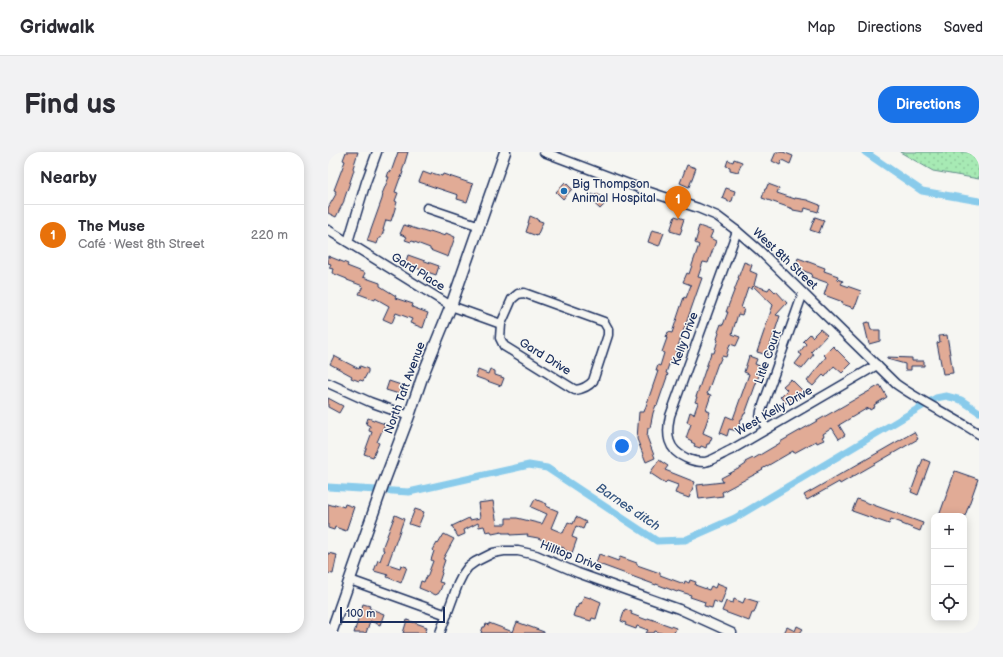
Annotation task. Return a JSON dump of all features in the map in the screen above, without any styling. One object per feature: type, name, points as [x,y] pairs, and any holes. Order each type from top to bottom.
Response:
[{"type":"main road","name":"North Taft Avenue","points":[[331,633],[330,621],[350,580],[424,372],[451,306],[480,226],[505,152]]},
{"type":"street","points":[[348,242],[376,152]]},
{"type":"street","name":"West 8th Street","points":[[544,152],[717,216],[737,230],[759,250],[896,384],[979,434]]},
{"type":"street","points":[[427,208],[480,226]]},
{"type":"street","name":"Gard Place","points":[[328,230],[451,306],[501,324]]},
{"type":"street","name":"Kelly Drive","points":[[680,455],[673,449],[668,436],[667,427],[737,230]]},
{"type":"street","name":"Gard Drive","points":[[524,293],[604,322],[608,329],[608,336],[593,381],[589,386],[575,390],[504,346],[500,338],[501,324],[512,299],[518,294],[524,293]]},
{"type":"street","name":"Litle Court","points":[[767,429],[760,418],[761,411],[804,293]]},
{"type":"street","name":"West Kelly Drive","points":[[680,455],[692,461],[700,462],[710,460],[731,450],[877,365]]},
{"type":"street","points":[[328,383],[370,402],[409,416]]},
{"type":"street","name":"Hilltop Drive","points":[[440,633],[458,584],[468,567],[479,559],[492,553],[504,551],[518,551],[536,555],[578,573],[679,609],[732,633]]},
{"type":"street","points":[[350,580],[447,615]]},
{"type":"green space","points":[[900,152],[979,152],[979,179],[933,171]]},
{"type":"building","points":[[346,152],[358,152],[344,201],[336,217],[328,213],[328,208],[336,194],[336,191],[334,190],[345,161],[343,160]]},
{"type":"building","points":[[398,152],[408,152],[403,172],[395,192],[398,193],[395,201],[397,202],[391,221],[386,220],[381,238],[379,238],[377,244],[367,241],[389,177],[387,177],[389,171],[391,172]]},
{"type":"building","points":[[776,152],[783,152],[793,156],[790,164],[782,160],[780,165],[772,161]]},
{"type":"building","points":[[734,159],[742,162],[738,172],[730,170],[730,167],[726,166],[728,160],[733,162]]},
{"type":"building","points":[[687,165],[696,168],[689,187],[680,183]]},
{"type":"building","points":[[423,172],[431,175],[432,173],[442,176],[443,174],[473,184],[467,202],[457,199],[458,195],[419,182]]},
{"type":"building","name":"Big Thompson Animal Hospital","points":[[565,182],[572,189],[563,199],[556,192]]},
{"type":"building","points":[[768,184],[779,188],[777,193],[795,199],[807,200],[820,205],[818,212],[805,208],[804,212],[793,210],[762,198]]},
{"type":"building","points":[[726,188],[735,191],[732,201],[728,202],[722,198]]},
{"type":"building","points":[[597,193],[603,198],[601,200],[605,204],[600,209],[588,198],[592,194],[595,196]]},
{"type":"building","points":[[530,216],[543,222],[537,236],[526,232]]},
{"type":"building","points":[[675,216],[684,219],[680,234],[670,231]]},
{"type":"building","points":[[815,217],[824,220],[819,233],[810,230]]},
{"type":"building","points":[[404,225],[429,233],[430,231],[445,236],[446,233],[455,237],[448,257],[430,250],[430,248],[405,240],[407,237],[400,234]]},
{"type":"building","points":[[699,226],[713,231],[710,238],[716,241],[708,263],[703,262],[698,277],[702,278],[676,352],[678,353],[675,360],[671,359],[666,373],[668,374],[657,406],[656,405],[653,413],[650,428],[648,428],[647,437],[655,458],[646,462],[637,439],[639,412],[644,412],[658,371],[656,371],[658,365],[660,366],[664,353],[662,352],[668,332],[672,333],[684,297],[686,298],[691,285],[683,282],[687,273],[689,274],[699,245],[695,243]]},
{"type":"building","points":[[652,230],[664,233],[659,246],[648,242]]},
{"type":"building","points":[[408,255],[439,266],[436,275],[405,264]]},
{"type":"building","points":[[328,256],[365,273],[363,277],[380,283],[380,286],[396,296],[395,298],[413,304],[412,307],[428,313],[423,328],[410,323],[412,319],[396,313],[392,323],[383,319],[389,306],[375,298],[375,300],[359,294],[363,286],[332,273],[333,269],[329,268],[331,264],[328,263]]},
{"type":"building","points":[[798,258],[825,268],[824,271],[838,276],[837,279],[843,281],[841,284],[861,291],[854,308],[824,295],[828,283],[811,277],[812,274],[796,268]]},
{"type":"building","points":[[744,262],[752,265],[750,271],[757,274],[754,285],[768,290],[770,287],[787,303],[776,315],[780,316],[767,355],[757,352],[773,305],[753,286],[752,289],[748,287],[741,308],[744,309],[742,315],[738,314],[732,334],[740,337],[736,346],[730,344],[726,357],[722,356],[707,394],[711,395],[706,410],[710,412],[703,433],[712,437],[706,448],[701,446],[700,448],[694,446],[695,444],[691,442],[692,441],[686,438],[691,424],[687,422],[690,412],[694,414],[698,403],[695,402],[696,397],[711,353],[714,353],[718,340],[718,332],[721,324],[723,325],[728,312],[726,312]]},
{"type":"building","points":[[869,322],[871,330],[880,330],[880,341],[869,344],[864,323]]},
{"type":"building","points":[[820,329],[827,335],[811,352],[814,354],[802,369],[795,364],[802,355],[799,353],[806,344],[803,341],[810,334],[812,337]]},
{"type":"building","points":[[947,335],[953,373],[943,374],[937,343],[940,342],[939,336]]},
{"type":"building","points":[[833,346],[851,364],[842,373],[834,366],[825,377],[823,375],[813,386],[807,381],[826,357],[824,355]]},
{"type":"building","points":[[334,356],[359,369],[360,366],[368,369],[363,381],[351,378],[352,376],[330,364]]},
{"type":"building","points":[[749,356],[757,359],[755,364],[762,367],[745,414],[741,419],[737,431],[729,429],[727,436],[720,433],[726,416],[733,419],[749,374],[744,372]]},
{"type":"building","points":[[887,357],[912,358],[912,361],[924,361],[924,366],[911,366],[911,370],[905,370],[905,364],[887,359]]},
{"type":"building","points":[[490,369],[495,371],[495,375],[504,378],[501,386],[476,377],[478,370],[488,374]]},
{"type":"building","points":[[791,379],[805,393],[797,400],[795,397],[786,403],[780,397],[787,390],[783,386]]},
{"type":"building","points":[[389,381],[404,386],[402,392],[400,391],[399,394],[386,390]]},
{"type":"building","points":[[880,385],[887,397],[874,405],[875,407],[870,410],[869,408],[866,409],[839,425],[845,435],[839,439],[832,428],[823,434],[824,436],[822,437],[824,440],[817,443],[816,441],[794,453],[793,451],[762,469],[763,470],[722,492],[723,496],[699,499],[697,485],[723,482],[721,478],[746,464],[745,462],[753,459]]},
{"type":"building","points":[[328,398],[343,406],[339,413],[328,407]]},
{"type":"building","points":[[368,418],[385,424],[377,442],[379,443],[373,457],[364,454],[372,432],[369,431],[370,426],[366,424]]},
{"type":"building","points":[[914,432],[918,439],[840,484],[839,482],[807,500],[804,495]]},
{"type":"building","points":[[923,459],[930,462],[918,495],[911,492]]},
{"type":"building","points":[[659,460],[668,466],[665,470],[695,482],[689,498],[675,493],[678,485],[667,481],[665,483],[650,473]]},
{"type":"building","points":[[955,471],[978,479],[966,513],[940,513]]},
{"type":"building","points":[[535,499],[558,511],[551,528],[563,533],[568,522],[573,524],[576,517],[586,522],[583,529],[576,526],[572,537],[577,539],[572,553],[564,550],[564,548],[538,538],[527,536],[528,534],[510,535],[510,533],[502,532],[492,534],[491,531],[486,532],[484,526],[479,527],[478,523],[464,530],[465,534],[458,537],[452,526],[469,518],[470,520],[480,518],[478,503],[493,501],[497,524],[506,524],[506,518],[517,518],[542,524],[547,514],[531,507]]},
{"type":"building","points":[[857,499],[923,523],[920,531],[891,519],[889,524],[852,511]]},
{"type":"building","points":[[328,504],[335,506],[335,504],[344,507],[345,504],[354,507],[346,531],[335,527],[334,530],[328,528]]},
{"type":"building","points":[[415,509],[424,512],[418,527],[409,524]]},
{"type":"building","points":[[395,515],[404,519],[388,564],[400,568],[401,565],[407,567],[401,583],[387,577],[388,575],[374,571],[378,560],[380,561],[384,550],[383,546]]},
{"type":"building","points":[[444,534],[454,539],[443,559],[445,560],[439,582],[443,583],[440,591],[436,595],[419,588],[421,581],[424,582],[427,577],[433,561],[431,560],[433,550]]},
{"type":"building","points":[[328,553],[337,555],[333,574],[328,573]]},
{"type":"building","points":[[599,554],[618,561],[620,557],[637,563],[637,565],[660,573],[660,575],[684,584],[685,581],[689,583],[690,580],[696,582],[695,585],[709,590],[711,586],[715,588],[717,583],[727,587],[721,604],[714,601],[712,608],[704,606],[705,602],[690,597],[691,595],[656,585],[596,563]]},
{"type":"building","points":[[584,596],[601,602],[596,619],[592,618],[591,621],[573,616],[576,607],[577,608],[579,603],[581,604]]},
{"type":"building","points":[[745,598],[758,602],[749,621],[722,611],[726,601],[733,603],[734,599],[743,603]]},
{"type":"building","points":[[363,604],[370,606],[369,608],[384,614],[380,625],[370,621],[366,633],[354,633]]},
{"type":"building","points":[[625,609],[632,612],[631,614],[647,620],[648,618],[676,628],[674,633],[661,633],[655,631],[654,633],[646,633],[648,630],[637,626],[636,629],[625,625],[626,623],[621,621]]},
{"type":"building","points":[[407,620],[427,627],[425,633],[403,633]]},
{"type":"building","points":[[517,622],[544,633],[481,633],[483,627],[485,627],[486,624],[489,625],[489,623],[513,632]]},
{"type":"building","points":[[797,626],[803,629],[800,633],[784,633],[787,627],[795,631]]},
{"type":"waterway","points":[[865,152],[922,191],[979,201]]},
{"type":"waterway","name":"Barnes ditch","points":[[328,487],[409,492],[529,465],[547,468],[657,541],[685,540],[735,518],[936,398],[946,396],[961,400],[979,412]]},
{"type":"place","name":"Big Thompson Animal Hospital","points":[[564,191]]},
{"type":"place","name":"The Muse","points":[[678,219]]}]
